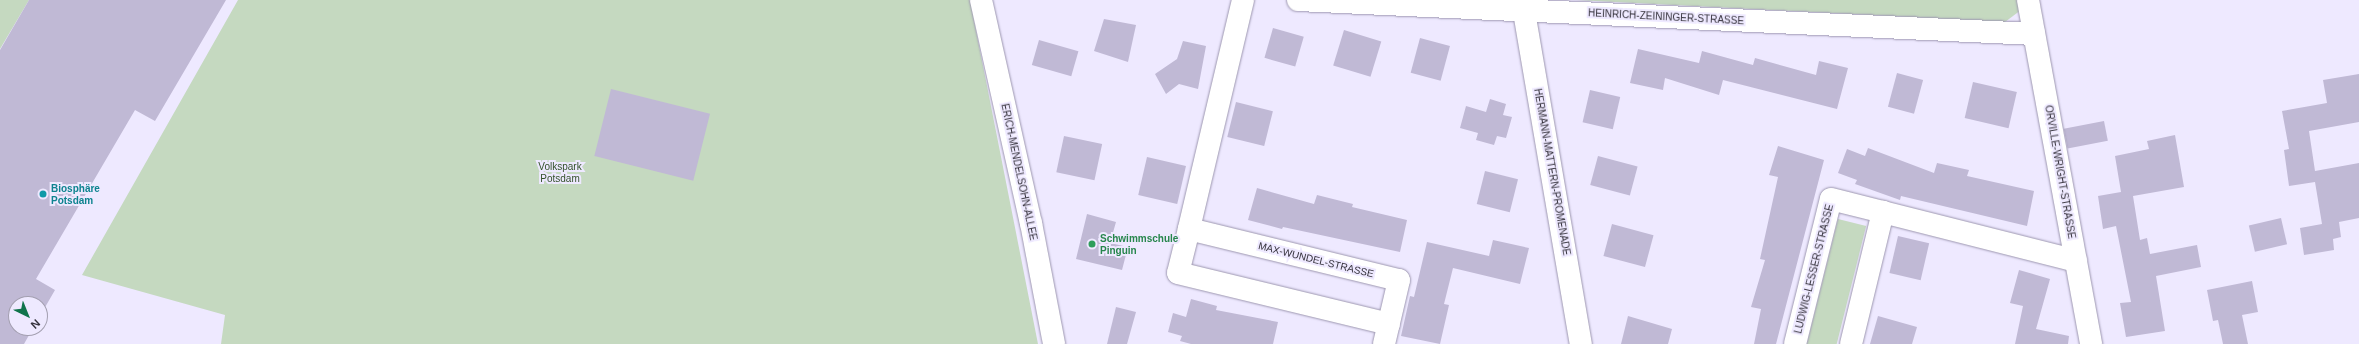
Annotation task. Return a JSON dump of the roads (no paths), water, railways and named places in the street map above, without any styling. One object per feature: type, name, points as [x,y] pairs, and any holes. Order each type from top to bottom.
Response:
[{"type":"street","name":"ERICH-MENDELSOHN-ALLEE","points":[[981,0],[1031,223],[1054,344]]},
{"type":"street","name":"MAX-WUNDEL-STRASSE","points":[[1189,229],[1399,280],[1386,334],[1178,273],[1243,0]]},
{"type":"street","name":"HEINRICH-ZEININGER-STRASSE","points":[[1298,0],[1523,5],[2034,34]]},
{"type":"street","name":"ORVILLE-WRIGHT-STRASSE","points":[[2028,0],[2091,344]]},
{"type":"street","name":"HERMANN-MATTERN-PROMENADE","points":[[1523,5],[1581,344]]},
{"type":"street","name":"LUDWIG-LESSER-STRASSE","points":[[1795,344],[1831,199],[2076,261]]},
{"type":"street","points":[[1851,344],[1883,212]]},
{"type":"place","name":"Biosphäre Potsdam","points":[[43,194]]},
{"type":"place","name":"Schwimmschule Pinguin","points":[[1092,244]]},
{"type":"park label","name":"Volkspark Potsdam","points":[[560,172]]}]
